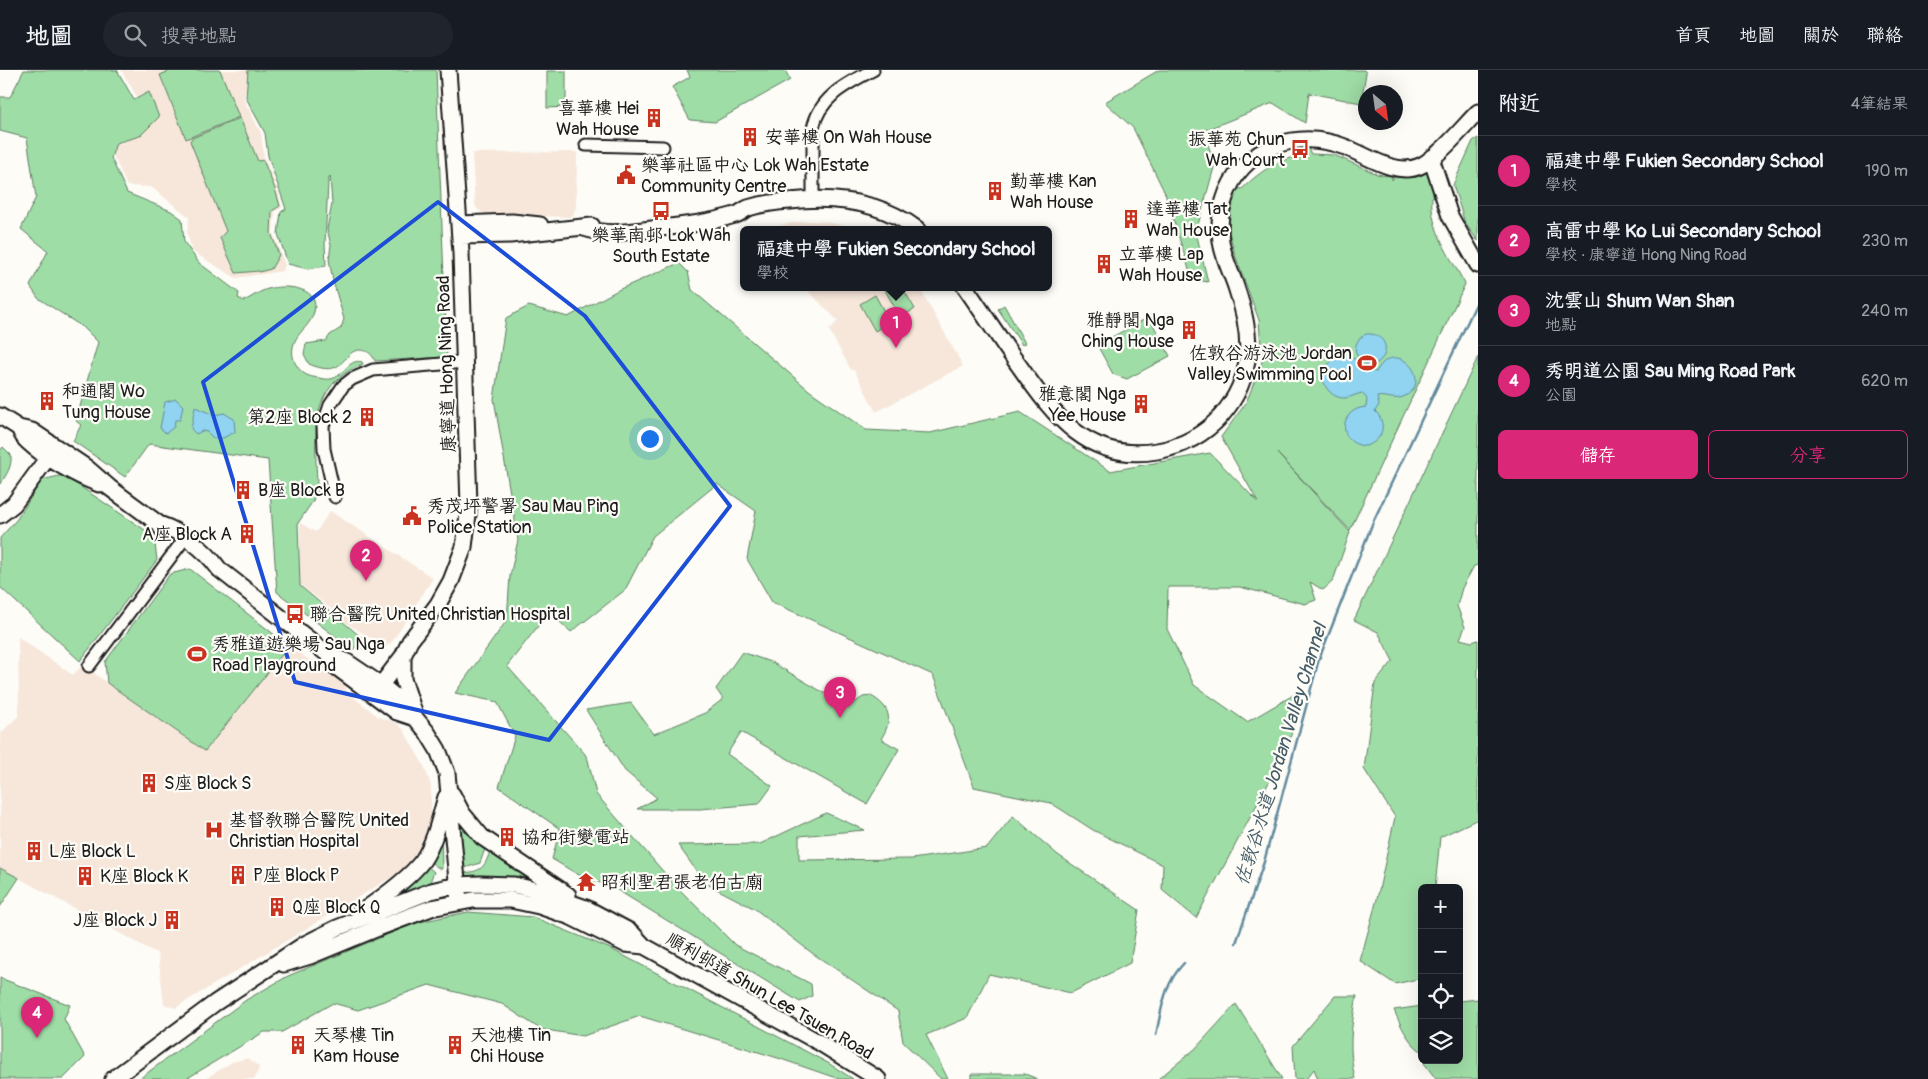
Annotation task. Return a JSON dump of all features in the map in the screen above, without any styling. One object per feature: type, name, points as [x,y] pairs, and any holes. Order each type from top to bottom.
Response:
[{"type":"main road","name":"康寧道 Hong Ning Road","points":[[373,687],[395,652],[410,640],[438,604],[451,581],[464,547],[469,506],[459,230],[448,70]]},
{"type":"main road","points":[[968,291],[1043,400],[1072,430],[1095,444],[1123,452],[1138,453],[1165,450],[1179,446],[1199,435],[1216,421],[1236,394],[1246,367],[1249,342],[1248,328],[1224,253],[1220,231],[1226,195],[1242,168],[1273,147],[1284,142],[1304,139],[1334,143],[1382,164],[1402,168],[1419,167],[1431,158],[1478,112]]},
{"type":"main road","points":[[1431,158],[1450,216],[1478,265]]},
{"type":"main road","points":[[459,230],[510,235],[568,228],[584,228],[601,233],[645,230],[711,220],[737,215],[747,208],[812,198],[838,199],[871,206],[898,217],[912,226]]},
{"type":"main road","points":[[0,416],[19,428],[26,440],[95,473],[110,488],[159,524],[167,536],[182,542],[204,563],[219,569],[329,655],[335,666],[373,687],[397,712],[416,719]]},
{"type":"main road","points":[[0,514],[14,504],[48,449]]},
{"type":"main road","name":"康寧道 Hong Ning Road","points":[[373,687],[403,656],[410,640]]},
{"type":"main road","points":[[403,656],[403,679],[416,719],[438,750],[447,773],[459,902]]},
{"type":"main road","points":[[448,788],[462,814],[482,837],[586,908]]},
{"type":"main road","points":[[113,1079],[215,1003],[305,944],[338,928],[380,899],[417,867],[423,859],[435,832],[448,788]]},
{"type":"main road","name":"順利邨道 Shun Lee Tsuen Road","points":[[338,928],[431,891],[457,885],[514,885],[546,893],[586,908],[631,932],[644,946],[820,1043],[878,1079]]},
{"type":"main road","name":"順利邨道 Shun Lee Tsuen Road","points":[[268,968],[310,956],[430,908],[459,902],[492,899],[524,903],[572,917],[625,944],[644,946]]},
{"type":"street","points":[[812,198],[813,128],[816,117],[820,109],[833,94],[873,70]]},
{"type":"street","points":[[586,146],[663,147]]},
{"type":"street","points":[[335,497],[324,449],[323,426],[330,405],[343,386],[362,374],[374,370],[465,362]]},
{"type":"street","points":[[89,666],[182,542]]},
{"type":"highlighted area","points":[[438,202],[585,316],[730,506],[549,740],[295,682],[203,382]]},
{"type":"shaded area","points":[[121,70],[249,70],[244,100],[261,133],[264,157],[277,188],[282,208],[275,211],[273,233],[285,265],[283,271],[236,278],[193,252],[187,234],[189,217],[151,187],[127,186],[110,148],[137,136],[140,109],[136,95]]},
{"type":"shaded area","points":[[577,152],[576,207],[573,215],[569,217],[487,215],[478,210],[475,205],[472,153]]},
{"type":"shaded area","points":[[809,221],[844,226],[780,226]]},
{"type":"shaded area","points":[[808,291],[921,291],[963,366],[876,412],[854,370],[851,370],[829,330],[838,321]]},
{"type":"shaded area","points":[[330,511],[433,578],[392,642],[385,647],[338,618],[334,611],[300,585],[300,523],[316,532]]},
{"type":"shaded area","name":"基督教聯合醫院 United Christian Hospital","points":[[18,637],[73,675],[83,664],[107,683],[205,751],[289,646],[343,683],[348,693],[379,717],[397,723],[403,729],[424,766],[431,785],[431,822],[426,837],[405,869],[175,1008],[164,1004],[158,954],[0,868],[0,734],[19,715]]},
{"type":"shaded area","points":[[248,1058],[259,1067],[255,1079],[205,1079],[232,1062]]},
{"type":"green space","points":[[24,70],[117,70],[134,100],[149,92],[159,117],[140,136],[116,143],[111,158],[127,193],[171,211],[182,219],[184,242],[199,263],[239,293],[238,298],[244,301],[262,291],[284,287],[301,290],[313,298],[315,306],[313,315],[294,342],[293,357],[303,373],[312,377],[330,379],[338,376],[354,362],[362,362],[363,364],[343,375],[330,388],[321,403],[317,420],[316,439],[317,497],[315,494],[313,501],[298,523],[300,586],[373,647],[369,652],[357,645],[353,650],[277,592],[268,460],[149,444],[125,477],[73,441],[81,425],[76,421],[98,342],[84,328],[38,298],[30,286],[48,251],[21,229],[36,197],[27,138],[0,131],[0,97],[10,97]]},
{"type":"green space","points":[[172,70],[220,70],[239,117],[186,139],[160,75]]},
{"type":"green space","points":[[248,70],[436,70],[447,357],[375,361],[370,353],[360,350],[352,353],[340,365],[333,368],[322,368],[309,364],[304,354],[306,344],[326,341],[330,335],[341,328],[344,319],[329,259],[331,245],[327,229],[332,204],[330,176],[328,182],[325,244],[326,266],[308,269],[288,264],[278,234],[281,212],[286,209],[268,156],[265,133],[246,98]]},
{"type":"green space","points":[[687,70],[785,70],[790,80],[715,122],[690,120],[672,87],[690,77]]},
{"type":"green space","points":[[1159,70],[1364,70],[1366,73],[1364,85],[1358,85],[1358,102],[1309,93],[1305,123],[1273,103],[1203,131],[1215,164],[1196,232],[1208,282],[1192,279],[1165,193],[1133,128],[1105,102]]},
{"type":"green space","points":[[547,71],[566,71],[566,107],[547,108]]},
{"type":"green space","points":[[240,118],[258,161],[263,160],[280,206],[272,211],[271,233],[279,255],[271,269],[259,272],[236,273],[220,238],[226,231],[190,141],[192,138]]},
{"type":"green space","points":[[1478,138],[1478,241],[1465,223],[1453,185],[1473,141]]},
{"type":"green space","points":[[1306,144],[1311,154],[1334,155],[1377,174],[1387,176],[1389,173],[1392,180],[1394,177],[1404,178],[1410,166],[1427,172],[1444,192],[1432,197],[1434,220],[1442,242],[1465,284],[1350,530],[1277,453],[1350,532],[1333,581],[1323,590],[1310,582],[1316,600],[1305,604],[1240,587],[1168,587],[1167,629],[1194,685],[1247,722],[1302,690],[1288,747],[1196,918],[1162,890],[1163,865],[1093,830],[1051,803],[974,787],[933,675],[772,602],[747,559],[756,511],[717,484],[653,536],[625,590],[571,632],[549,612],[507,666],[585,754],[596,794],[674,884],[735,945],[811,984],[812,996],[800,1002],[614,888],[577,874],[552,859],[560,829],[499,787],[515,736],[497,702],[455,693],[507,620],[510,576],[518,540],[494,399],[506,318],[529,306],[568,317],[618,290],[679,263],[688,272],[692,290],[810,391],[866,430],[930,433],[1020,412],[1110,471],[1210,453],[1258,502],[1221,437],[1246,403],[1262,362],[1259,320],[1235,255],[1229,232],[1230,212],[1233,206],[1229,196],[1235,187],[1242,189],[1267,168],[1298,156],[1289,145]]},
{"type":"green space","points":[[886,291],[904,291],[915,309],[900,317]]},
{"type":"green space","points":[[875,295],[890,322],[875,331],[860,304]]},
{"type":"green space","points":[[1004,305],[1025,343],[1022,345],[998,309]]},
{"type":"green space","points":[[1149,317],[1170,356],[1127,379],[1113,374],[1097,345]]},
{"type":"green space","points":[[1478,357],[1478,565],[1474,566],[1462,588],[1457,606],[1465,627],[1460,639],[1472,642],[1478,640],[1478,819],[1440,837],[1435,884],[1418,884],[1418,979],[1395,984],[1360,961],[1377,899],[1395,817],[1364,769],[1375,683],[1393,661],[1378,632],[1354,620]]},
{"type":"green space","points":[[3,447],[11,455],[11,463],[0,484],[0,451]]},
{"type":"green space","points":[[63,475],[154,536],[157,560],[80,661],[0,587],[0,538],[17,519],[42,480]]},
{"type":"green space","name":"秀雅道遊樂場 Sau Nga Road Playground","points":[[190,569],[289,646],[205,751],[107,683],[105,662],[170,574]]},
{"type":"green space","points":[[742,652],[773,663],[848,707],[863,697],[871,696],[883,705],[888,714],[888,720],[881,739],[899,749],[867,804],[741,732],[727,754],[772,786],[759,804],[700,809],[637,809],[657,798],[625,771],[586,710],[631,703],[654,734],[705,713],[723,699],[716,689]]},
{"type":"green space","points":[[455,812],[486,846],[480,863],[465,868]]},
{"type":"green space","points":[[826,813],[865,830],[799,836],[799,860],[912,859],[987,848],[1013,816],[1058,855],[1139,910],[1130,963],[1071,993],[989,974],[967,1018],[926,1035],[948,1079],[941,1079],[903,1042],[898,1011],[812,953],[755,909],[705,883],[678,845],[760,844]]},
{"type":"green space","points":[[441,831],[442,869],[440,869],[428,860]]},
{"type":"green space","points":[[491,849],[546,886],[466,877],[465,873],[476,871],[483,866]]},
{"type":"green space","points":[[426,865],[434,872],[431,879],[432,886],[383,904],[395,896]]},
{"type":"green space","points":[[0,868],[19,878],[0,907]]},
{"type":"green space","points":[[468,912],[533,917],[611,949],[828,1063],[853,1079],[839,1079],[778,1058],[640,1016],[583,1036],[540,1029],[502,1004],[429,985],[358,1010],[333,1003],[282,1032],[264,1032],[186,1079],[139,1079],[246,1000],[288,976],[415,923]]},
{"type":"green space","points":[[0,978],[70,1005],[64,1019],[85,1057],[63,1079],[0,1079]]},
{"type":"green space","points":[[1335,996],[1357,996],[1351,1037],[1355,1079],[1318,1079],[1314,1069],[1306,1079],[1295,1079],[1293,1046]]},
{"type":"green space","points":[[1478,999],[1478,1079],[1436,1079],[1425,1064],[1463,1064],[1463,1001]]},
{"type":"green space","points":[[1236,1004],[1282,1079],[1158,1079],[1195,1049]]},
{"type":"green space","points":[[1418,1007],[1418,1049],[1408,1038],[1394,1010]]},
{"type":"green space","points":[[972,1074],[1025,1074],[1038,1079],[972,1079]]},
{"type":"water","points":[[1366,334],[1373,334],[1382,340],[1385,345],[1384,355],[1375,364],[1372,371],[1376,372],[1384,362],[1393,358],[1402,360],[1410,365],[1415,373],[1416,382],[1412,390],[1403,397],[1377,397],[1379,405],[1375,411],[1381,421],[1382,432],[1376,441],[1365,446],[1356,444],[1349,439],[1344,426],[1350,414],[1357,409],[1366,407],[1367,399],[1362,393],[1346,398],[1336,396],[1330,392],[1325,384],[1324,376],[1330,362],[1344,356],[1352,357],[1365,372],[1366,364],[1358,357],[1355,349],[1358,341]]},
{"type":"water","points":[[176,399],[183,406],[180,420],[175,420],[174,427],[166,433],[160,428],[165,402]]},
{"type":"water","points":[[195,407],[214,415],[224,413],[234,419],[235,432],[223,438],[213,438],[207,432],[202,431],[196,434],[191,429]]},
{"type":"waterway","name":"佐敦谷水道 Jordan Valley Channel","points":[[1236,943],[1264,862],[1319,659],[1373,522],[1478,300]]},
{"type":"waterway","name":"佐敦谷水道 Jordan Valley Channel","points":[[1156,1035],[1162,1005],[1168,988],[1177,971],[1184,963]]},
{"type":"place","name":"喜華樓 Hei Wah House","points":[[654,118]]},
{"type":"place","name":"安華樓 On Wah House","points":[[750,137]]},
{"type":"place","name":"振華苑 Chun Wah Court","points":[[1300,149]]},
{"type":"place","name":"樂華社區中心 Lok Wah Estate Community Centre","points":[[626,175]]},
{"type":"place","name":"勤華樓 Kan Wah House","points":[[995,191]]},
{"type":"place","name":"樂華南邨 Lok Wah South Estate","points":[[661,211]]},
{"type":"place","name":"達華樓 Tat Wah House","points":[[1131,219]]},
{"type":"place","name":"立華樓 Lap Wah House","points":[[1104,264]]},
{"type":"place","name":"雅靜閣 Nga Ching House","points":[[1189,330]]},
{"type":"place","name":"福建中學 Fukien Secondary School","points":[[896,348]]},
{"type":"place","name":"佐敦谷游泳池 Jordan Valley Swimming Pool","points":[[1367,363]]},
{"type":"place","name":"和通閣 Wo Tung House","points":[[47,401]]},
{"type":"place","name":"雅意閣 Nga Yee House","points":[[1141,404]]},
{"type":"place","name":"第2座 Block 2","points":[[367,417]]},
{"type":"place","name":"B座 Block B","points":[[243,490]]},
{"type":"place","name":"秀茂坪警署 Sau Mau Ping Police Station","points":[[412,516]]},
{"type":"place","name":"A座 Block A","points":[[247,534]]},
{"type":"place","name":"高雷中學 Ko Lui Secondary School","points":[[366,581]]},
{"type":"place","name":"聯合醫院 United Christian Hospital","points":[[295,614]]},
{"type":"place","name":"秀雅道遊樂場 Sau Nga Road Playground","points":[[197,654]]},
{"type":"place","name":"沈雲山 Shum Wan Shan","points":[[840,718]]},
{"type":"place","name":"S座 Block S","points":[[149,783]]},
{"type":"place","name":"基督教聯合醫院 United Christian Hospital","points":[[214,830]]},
{"type":"place","name":"協和街變電站","points":[[507,837]]},
{"type":"place","name":"L座 Block L","points":[[34,851]]},
{"type":"place","name":"P座 Block P","points":[[238,875]]},
{"type":"place","name":"K座 Block K","points":[[85,876]]},
{"type":"place","name":"昭利聖君張老伯古廟","points":[[586,882]]},
{"type":"place","name":"Q座 Block Q","points":[[277,907]]},
{"type":"place","name":"J座 Block J","points":[[172,920]]},
{"type":"place","name":"秀明道公園 Sau Ming Road Park","points":[[37,1038]]},
{"type":"place","name":"天琴樓 Tin Kam House","points":[[298,1045]]},
{"type":"place","name":"天池樓 Tin Chi House","points":[[455,1045]]}]
